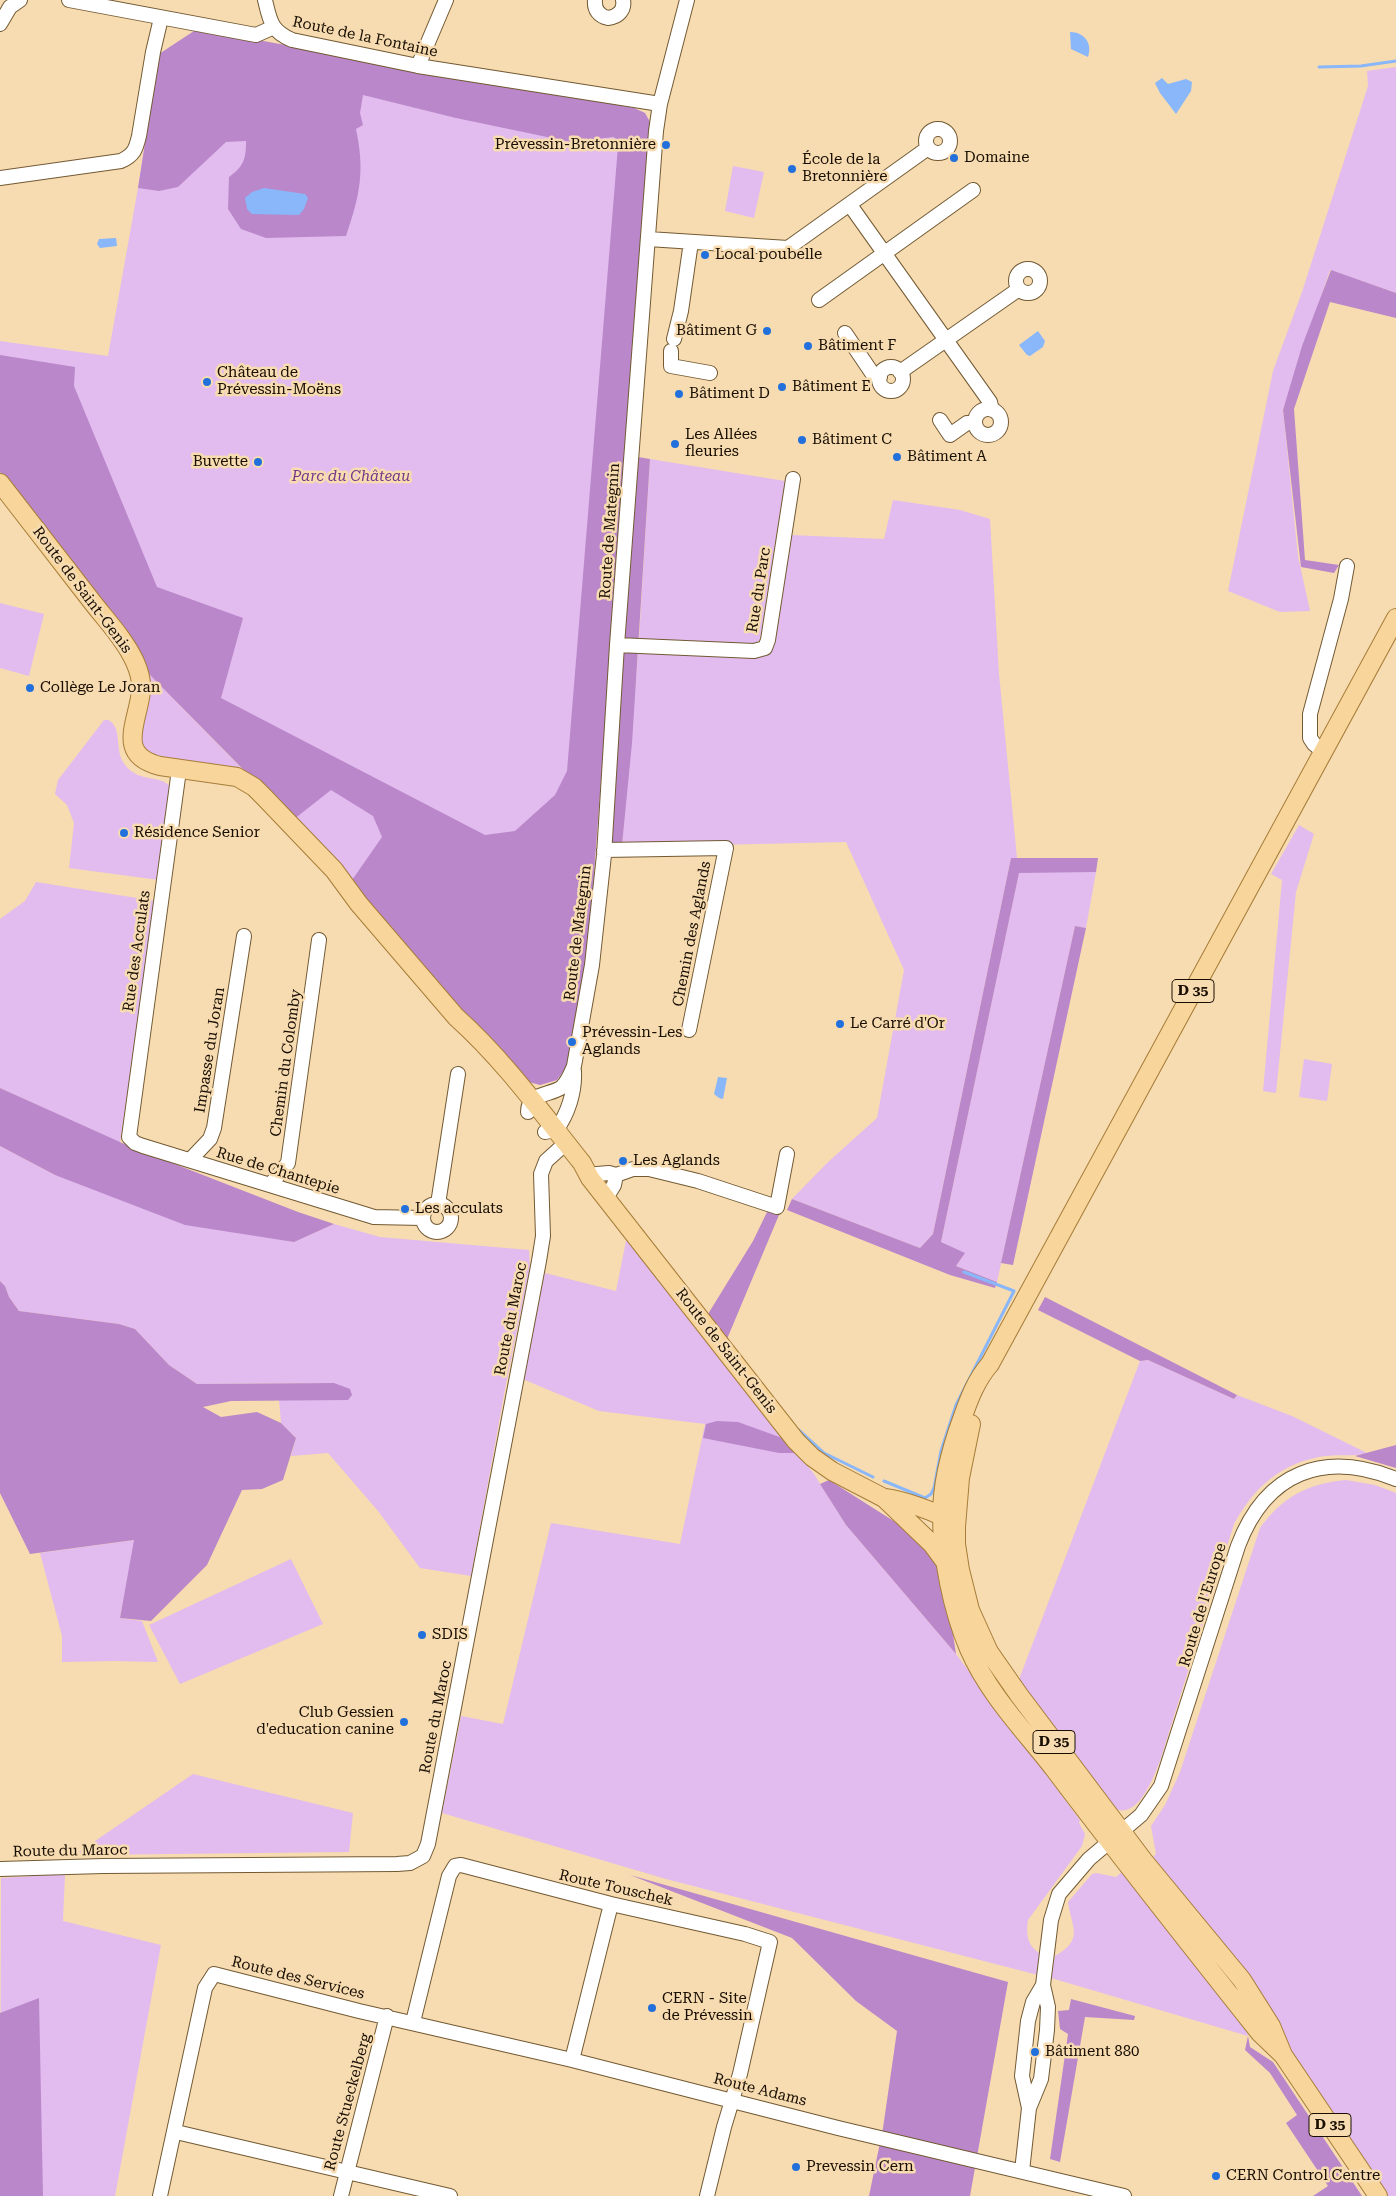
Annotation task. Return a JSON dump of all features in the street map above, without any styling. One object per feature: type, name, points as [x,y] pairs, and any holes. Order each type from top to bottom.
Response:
[{"type":"main road","name":"Route de Saint-Genis","points":[[0,483],[98,608],[134,660],[140,674],[141,690],[132,734],[135,749],[139,756],[150,764],[178,774],[245,792],[343,892],[359,904],[456,1017],[472,1032],[556,1138],[582,1163],[590,1178],[804,1449],[832,1471],[884,1498],[920,1532],[947,1563]]},
{"type":"main road","name":"Route de Saint-Genis","points":[[0,497],[82,598],[123,660],[130,683],[122,735],[125,756],[131,765],[149,775],[178,774]]},
{"type":"main road","name":"D 35","points":[[1282,2055],[1271,2026],[1242,1980],[1122,1832],[1018,1695],[989,1652],[970,1610],[956,1544],[942,1515],[948,1468],[957,1433],[979,1377],[990,1364],[1396,618]]},
{"type":"main road","name":"D 35","points":[[990,1364],[987,1380],[968,1437],[950,1532],[947,1563],[963,1633],[969,1649],[989,1686],[1108,1842],[1260,2033],[1282,2055],[1378,2196]]},
{"type":"main road","name":"Route de Saint-Genis","points":[[884,1498],[942,1515]]},
{"type":"main road","points":[[920,1532],[933,1538],[950,1532]]},
{"type":"street","name":"Route de la Fontaine","points":[[69,0],[214,29],[256,35],[274,27],[280,35],[292,40],[418,66],[660,104]]},
{"type":"street","points":[[265,0],[270,22],[274,27]]},
{"type":"street","points":[[418,66],[446,0]]},
{"type":"street","points":[[595,0],[594,4],[599,13],[608,18],[619,14],[624,6],[624,0]]},
{"type":"street","name":"Route de Mategnin","points":[[530,1106],[561,1087],[570,1077],[574,1066],[592,965],[604,850],[617,645],[660,104],[687,0]]},
{"type":"street","points":[[0,24],[10,7],[18,1]]},
{"type":"street","points":[[0,178],[121,161],[131,156],[136,149],[139,136],[153,52],[161,18]]},
{"type":"street","points":[[648,239],[788,248],[928,148]]},
{"type":"street","points":[[819,300],[973,190]]},
{"type":"street","points":[[850,205],[990,402],[992,410],[1000,418],[998,431],[990,435],[982,434],[975,423]]},
{"type":"street","points":[[690,242],[681,311],[673,345],[671,366],[710,373]]},
{"type":"street","points":[[900,372],[1019,289]]},
{"type":"street","points":[[845,333],[872,373],[880,377]]},
{"type":"street","points":[[886,368],[894,368],[900,372],[903,381],[899,389],[890,391],[882,386],[880,377],[886,368]]},
{"type":"street","points":[[975,423],[978,414],[982,411],[992,410]]},
{"type":"street","points":[[940,420],[950,435],[967,423],[975,423]]},
{"type":"street","name":"Rue du Parc","points":[[617,645],[754,651],[765,648],[768,640],[793,479]]},
{"type":"street","points":[[1324,752],[1310,738],[1310,714],[1341,600],[1347,566]]},
{"type":"street","name":"Rue des Acculats","points":[[128,1137],[178,774]]},
{"type":"street","name":"Chemin des Aglands","points":[[604,850],[726,848],[689,1030]]},
{"type":"street","name":"Impasse du Joran","points":[[190,1160],[210,1139],[214,1128],[244,936]]},
{"type":"street","name":"Chemin du Colomby","points":[[272,1184],[288,1163],[319,940]]},
{"type":"street","name":"Route de Mategnin","points":[[556,1138],[565,1117],[574,1084],[574,1066]]},
{"type":"street","points":[[438,1204],[458,1074]]},
{"type":"street","name":"Rue de Chantepie","points":[[128,1137],[135,1143],[374,1217],[422,1218]]},
{"type":"street","name":"Route du Maroc","points":[[0,1869],[103,1866],[397,1864],[410,1863],[424,1856],[428,1844],[539,1261],[542,1236],[541,1174],[556,1138]]},
{"type":"street","points":[[590,1178],[604,1173],[616,1175],[633,1169],[649,1169],[698,1181],[777,1207],[787,1154]]},
{"type":"street","points":[[606,1198],[614,1185],[616,1175]]},
{"type":"street","points":[[438,1204],[448,1209],[451,1222],[445,1230],[440,1232],[431,1231],[424,1225],[422,1218],[428,1206],[438,1204]]},
{"type":"street","name":"Route de l'Europe","points":[[1043,1985],[1051,1920],[1059,1894],[1085,1863],[1108,1842],[1142,1816],[1161,1786],[1238,1546],[1248,1522],[1260,1504],[1272,1492],[1289,1480],[1318,1468],[1338,1466],[1361,1468],[1396,1479]]},
{"type":"street","name":"Route Touschek","points":[[413,2022],[449,1876],[455,1866],[461,1865],[611,1904],[745,1934],[770,1942],[732,2100]]},
{"type":"street","points":[[572,2060],[611,1904]]},
{"type":"street","name":"Route des Services","points":[[160,2196],[176,2132],[205,1988],[214,1974],[387,2016]]},
{"type":"street","points":[[1029,2108],[1022,2076],[1028,2021],[1033,2002],[1043,1985]]},
{"type":"street","points":[[1022,2171],[1029,2108],[1041,2079],[1047,2030],[1048,2007],[1043,1985]]},
{"type":"street","name":"Route Adams","points":[[387,2016],[572,2060],[838,2128],[1124,2196]]},
{"type":"street","name":"Route Stueckelberg","points":[[341,2196],[387,2016]]},
{"type":"street","points":[[707,2196],[732,2100]]},
{"type":"street","points":[[176,2132],[450,2196]]},
{"type":"street","points":[[998,2165],[1025,2146]]},
{"type":"green space","name":"Parc du Château","points":[[159,54],[354,58],[634,108],[645,113],[650,122],[588,953],[570,1062],[557,1080],[540,1085],[522,1080],[293,820],[0,446],[0,341],[108,356],[138,188]]},
{"type":"green space","points":[[1396,67],[1396,293],[1330,270],[1283,410],[1298,556],[1310,611],[1280,612],[1228,591],[1273,371],[1302,292],[1368,86],[1367,71]]},
{"type":"green space","points":[[733,166],[764,172],[754,218],[725,211]]},
{"type":"green space","points":[[650,459],[785,481],[760,640],[755,645],[639,639]]},
{"type":"green space","points":[[893,500],[960,510],[990,519],[999,674],[1017,858],[1011,858],[933,1234],[920,1248],[792,1199],[827,1163],[877,1118],[904,970],[846,842],[622,845],[638,653],[761,657],[772,647],[790,535],[884,539]]},
{"type":"green space","points":[[0,603],[44,614],[29,676],[0,668]]},
{"type":"green space","points":[[149,674],[246,773],[154,760],[138,744]]},
{"type":"green space","points":[[104,720],[108,720],[115,727],[123,762],[129,769],[141,776],[160,780],[170,786],[159,880],[69,868],[74,823],[67,805],[55,794],[58,780]]},
{"type":"green space","points":[[1299,825],[1314,834],[1296,892],[1276,1093],[1263,1091],[1282,880],[1271,874]]},
{"type":"green space","points":[[1019,872],[1096,872],[1086,928],[1075,926],[997,1282],[956,1266],[963,1256],[941,1242]]},
{"type":"green space","points":[[36,882],[156,901],[120,1143],[0,1088],[0,919],[25,901]]},
{"type":"green space","points":[[1304,1059],[1332,1064],[1327,1101],[1299,1097]]},
{"type":"green space","points":[[0,1146],[55,1175],[293,1242],[334,1224],[380,1237],[529,1250],[530,1267],[506,1384],[471,1576],[420,1568],[378,1511],[328,1453],[291,1456],[296,1438],[281,1423],[279,1400],[348,1400],[334,1383],[197,1384],[169,1365],[135,1329],[119,1324],[19,1311],[9,1297],[5,1286],[0,1281]]},
{"type":"green space","points":[[627,1236],[721,1359],[814,1474],[846,1525],[956,1654],[1080,1820],[1079,1823],[1085,1834],[1082,1846],[1028,1920],[1028,1939],[1039,1953],[1038,1975],[666,1879],[442,1813],[461,1716],[503,1724],[551,1523],[680,1544],[705,1424],[599,1411],[520,1378],[545,1273],[616,1291]]},
{"type":"green space","points":[[1148,1360],[1234,1399],[1237,1395],[1292,1416],[1367,1453],[1325,1456],[1295,1464],[1271,1478],[1260,1488],[1242,1511],[1234,1524],[1160,1761],[1143,1796],[1130,1809],[1122,1810],[1113,1808],[1018,1682],[1140,1361]]},
{"type":"green space","points":[[1346,1480],[1375,1485],[1396,1493],[1396,2196],[1387,2196],[1374,2178],[1285,2043],[1237,1960],[1153,1857],[1156,1854],[1151,1826],[1165,1805],[1180,1772],[1260,1528],[1268,1517],[1287,1500],[1297,1494],[1320,1484]]},
{"type":"green space","points":[[135,1540],[120,1618],[142,1621],[158,1662],[62,1662],[62,1636],[40,1553]]},
{"type":"green space","points":[[291,1559],[323,1624],[180,1684],[149,1625]]},
{"type":"green space","points":[[193,1774],[353,1813],[349,1852],[85,1855],[79,1852]]},
{"type":"green space","points":[[1122,1872],[1242,2018],[1248,2036],[1051,1978],[1055,1956],[1064,1950],[1073,1939],[1074,1933],[1068,1902],[1092,1874],[1116,1877]]},
{"type":"green space","points":[[65,1874],[63,1921],[161,1945],[115,2196],[0,2196],[1,1878]]},
{"type":"shaded area","points":[[197,29],[634,108],[645,113],[650,122],[588,953],[570,1062],[557,1080],[540,1085],[522,1080],[350,883],[382,837],[373,816],[331,790],[293,820],[149,674],[140,655],[0,472],[0,355],[75,367],[74,386],[157,587],[243,618],[221,698],[485,835],[515,831],[555,795],[567,771],[618,146],[614,137],[571,142],[456,118],[363,95],[360,113],[363,125],[356,129],[359,144],[360,183],[355,208],[346,236],[266,238],[241,229],[228,209],[229,177],[243,162],[246,141],[226,142],[178,187],[159,191],[138,188],[159,54]]},
{"type":"shaded area","points":[[1331,270],[1396,293],[1396,318],[1330,302],[1294,409],[1305,560],[1339,565],[1334,573],[1301,567],[1283,410],[1302,346]]},
{"type":"shaded area","points":[[638,457],[650,459],[632,743],[622,845],[608,845]]},
{"type":"shaded area","points":[[1011,858],[1098,858],[1096,872],[1019,873],[941,1242],[965,1253],[956,1266],[997,1282],[995,1288],[950,1275],[787,1210],[792,1199],[920,1248],[933,1234]]},
{"type":"shaded area","points":[[1075,926],[1086,928],[1013,1265],[1001,1263]]},
{"type":"shaded area","points":[[0,1088],[131,1147],[298,1212],[334,1224],[294,1242],[185,1225],[55,1175],[0,1146]]},
{"type":"shaded area","points":[[768,1210],[779,1215],[727,1339],[708,1314],[753,1241]]},
{"type":"shaded area","points":[[0,1281],[5,1286],[9,1297],[19,1311],[119,1324],[135,1329],[169,1365],[197,1384],[334,1383],[350,1389],[352,1395],[348,1400],[231,1401],[203,1407],[221,1417],[257,1412],[281,1423],[296,1438],[283,1480],[262,1489],[242,1490],[207,1565],[151,1621],[120,1618],[134,1540],[30,1554],[0,1493]]},
{"type":"shaded area","points":[[1045,1297],[1237,1395],[1234,1399],[1148,1360],[1140,1361],[1038,1310]]},
{"type":"shaded area","points":[[717,1421],[738,1422],[785,1439],[797,1453],[779,1453],[703,1438],[706,1424]]},
{"type":"shaded area","points":[[1396,1445],[1396,1468],[1355,1456]]},
{"type":"shaded area","points":[[829,1480],[911,1532],[940,1569],[949,1608],[956,1654],[846,1525],[820,1484]]},
{"type":"shaded area","points":[[630,1875],[1008,1982],[970,2196],[869,2196],[883,2128],[897,2031],[856,2001],[792,1938]]},
{"type":"shaded area","points":[[39,1998],[43,2196],[0,2196],[0,2013]]},
{"type":"shaded area","points":[[1071,1999],[1135,2016],[1134,2020],[1085,2017],[1060,2162],[1050,2159],[1068,2034],[1060,2029],[1058,2011],[1069,2010]]},
{"type":"shaded area","points":[[1248,2036],[1250,2047],[1273,2062],[1362,2196],[1313,2196],[1328,2186],[1286,2123],[1297,2115],[1270,2073],[1245,2050]]},
{"type":"water","points":[[1070,32],[1079,34],[1086,39],[1089,47],[1088,57],[1071,49]]},
{"type":"water","points":[[1162,78],[1168,84],[1186,79],[1192,82],[1191,91],[1176,114],[1155,83]]},
{"type":"water","points":[[264,188],[305,194],[308,198],[304,209],[299,215],[252,214],[247,209],[245,198],[252,192]]},
{"type":"water","points":[[116,238],[117,246],[100,248],[97,244],[99,239]]},
{"type":"water","points":[[1038,331],[1045,341],[1043,347],[1030,356],[1027,355],[1019,345]]},
{"type":"water","points":[[718,1077],[727,1078],[723,1099],[714,1094]]},
{"type":"waterway","points":[[1319,67],[1361,66],[1396,61]]},
{"type":"waterway","points":[[884,1481],[925,1498],[931,1494],[934,1488],[941,1451],[956,1405],[1014,1291],[964,1272]]},
{"type":"waterway","points":[[799,1430],[824,1453],[873,1477]]},
{"type":"place","name":"Prévessin-Bretonnière","points":[[666,145]]},
{"type":"place","name":"Domaine","points":[[954,158]]},
{"type":"place","name":"École de la Bretonnière","points":[[792,169]]},
{"type":"place","name":"Local poubelle","points":[[705,255]]},
{"type":"place","name":"Bâtiment G","points":[[767,331]]},
{"type":"place","name":"Bâtiment F","points":[[808,346]]},
{"type":"place","name":"Château de Prévessin-Moëns","points":[[207,382]]},
{"type":"place","name":"Bâtiment E","points":[[782,387]]},
{"type":"place","name":"Bâtiment D","points":[[679,394]]},
{"type":"place","name":"Bâtiment C","points":[[802,440]]},
{"type":"place","name":"Les Allées fleuries","points":[[675,444]]},
{"type":"place","name":"Bâtiment A","points":[[897,457]]},
{"type":"place","name":"Buvette","points":[[258,462]]},
{"type":"place","name":"Collège Le Joran","points":[[30,688]]},
{"type":"place","name":"Résidence Senior","points":[[124,833]]},
{"type":"place","name":"Le Carré d'Or","points":[[840,1024]]},
{"type":"place","name":"Prévessin-Les Aglands","points":[[572,1042]]},
{"type":"place","name":"Les Aglands","points":[[623,1161]]},
{"type":"place","name":"Les acculats","points":[[405,1209]]},
{"type":"place","name":"SDIS","points":[[422,1635]]},
{"type":"place","name":"Club Gessien d'education canine","points":[[404,1722]]},
{"type":"place","name":"CERN - Site de Prévessin","points":[[652,2008]]},
{"type":"place","name":"Bâtiment 880","points":[[1035,2052]]},
{"type":"place","name":"Prevessin Cern","points":[[796,2167]]},
{"type":"place","name":"CERN Control Centre","points":[[1216,2176]]}]
